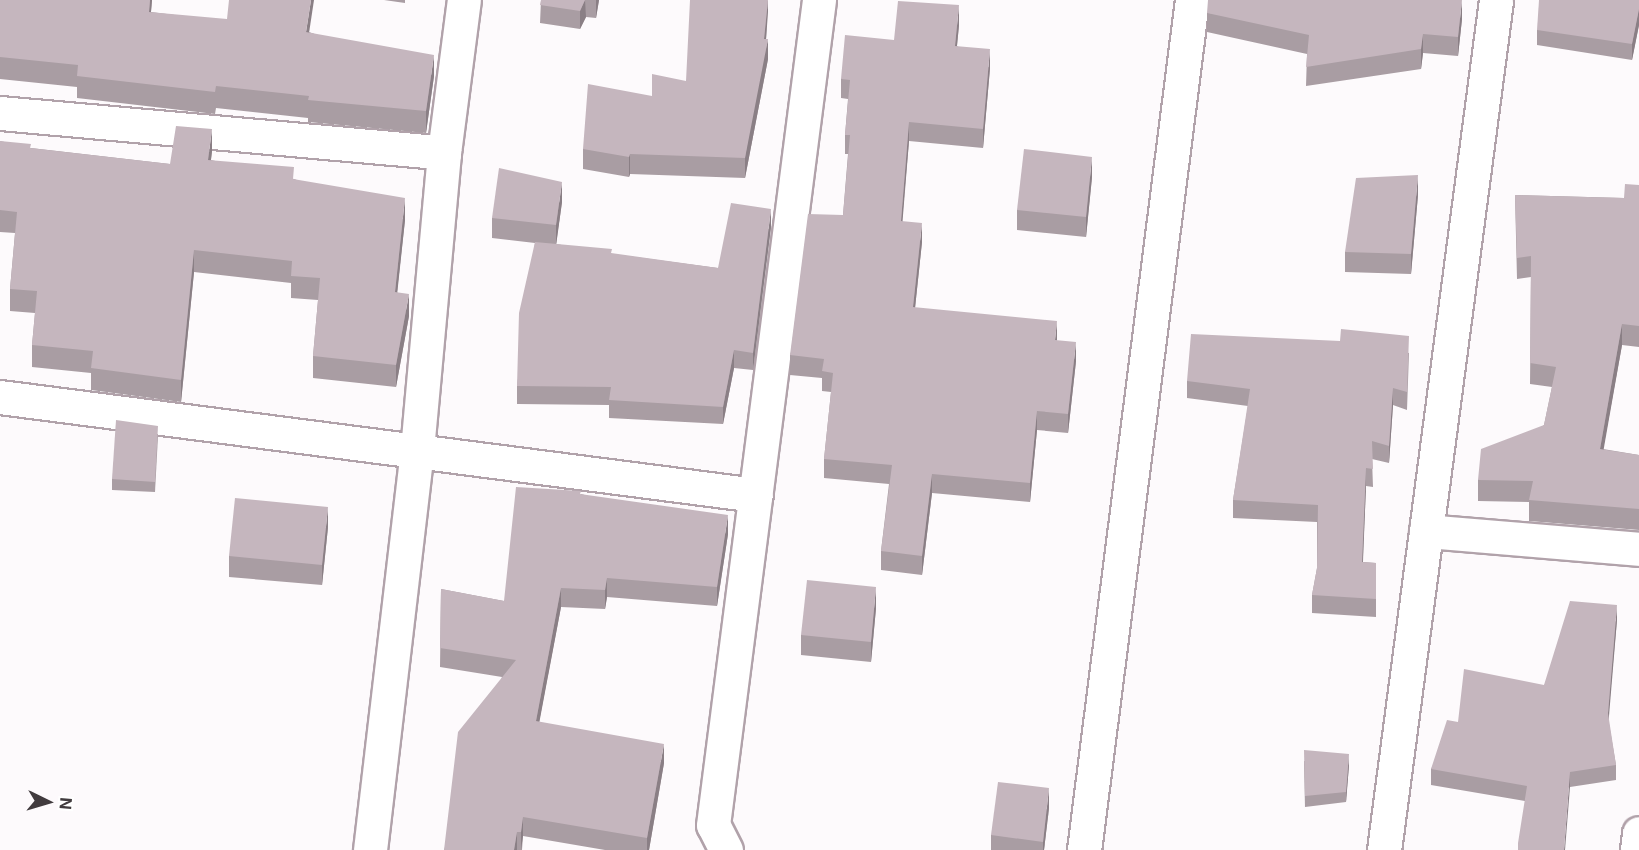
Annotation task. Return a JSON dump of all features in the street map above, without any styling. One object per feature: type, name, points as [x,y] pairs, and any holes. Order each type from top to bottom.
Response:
[{"type":"street","points":[[370,850],[417,450],[444,153],[464,0]]},
{"type":"street","points":[[726,850],[713,825],[819,0]]},
{"type":"street","points":[[1084,850],[1192,0]]},
{"type":"street","points":[[1384,850],[1496,0]]},
{"type":"street","points":[[0,112],[444,153]]},
{"type":"street","points":[[0,397],[756,495]]},
{"type":"street","points":[[1426,531],[1639,549]]},
{"type":"street","points":[[1637,850],[1639,833]]},
{"type":"building","points":[[0,0],[150,0],[149,12],[227,19],[229,0],[311,0],[306,32],[434,55],[426,111],[308,100],[309,96],[216,86],[215,92],[77,76],[78,65],[0,57]]},
{"type":"building","points":[[541,0],[585,0],[580,11],[540,5]]},
{"type":"building","points":[[690,0],[768,0],[764,39],[768,39],[745,158],[630,154],[629,157],[583,149],[588,84],[652,96],[652,74],[686,81]]},
{"type":"building","points":[[1208,0],[1462,0],[1458,37],[1423,34],[1421,49],[1306,67],[1309,35],[1207,13]]},
{"type":"building","points":[[1539,0],[1639,0],[1632,44],[1537,30]]},
{"type":"building","points":[[898,1],[959,5],[955,46],[990,49],[983,129],[909,122],[901,221],[922,223],[913,307],[1057,321],[1055,340],[1076,342],[1068,414],[1037,411],[1030,483],[932,474],[922,556],[881,551],[892,465],[824,459],[833,373],[822,371],[824,359],[790,355],[808,214],[843,215],[850,135],[845,135],[850,80],[841,79],[845,35],[894,40]]},
{"type":"building","points":[[176,126],[212,129],[208,160],[294,167],[293,179],[405,198],[395,292],[409,294],[396,365],[313,356],[320,278],[291,276],[292,261],[194,250],[181,380],[91,368],[93,351],[32,345],[37,291],[10,289],[17,212],[0,210],[0,141],[31,144],[30,148],[170,164]]},
{"type":"building","points":[[1024,149],[1092,157],[1086,217],[1017,210]]},
{"type":"building","points":[[499,168],[562,182],[556,225],[492,218]]},
{"type":"building","points":[[1418,175],[1411,254],[1345,252],[1356,178]]},
{"type":"building","points":[[1625,184],[1639,185],[1639,326],[1622,324],[1600,449],[1639,455],[1639,509],[1529,500],[1533,481],[1478,480],[1481,449],[1544,425],[1556,367],[1530,363],[1531,256],[1517,258],[1515,195],[1624,198]]},
{"type":"building","points":[[731,203],[771,209],[753,353],[734,350],[723,407],[609,400],[611,387],[517,386],[519,313],[535,242],[612,249],[611,253],[718,268]]},
{"type":"building","points":[[1341,329],[1409,336],[1407,392],[1393,388],[1389,446],[1372,441],[1373,469],[1366,468],[1362,562],[1376,563],[1376,599],[1312,595],[1317,568],[1318,505],[1233,500],[1250,389],[1187,381],[1191,334],[1340,341]]},
{"type":"building","points":[[116,420],[158,426],[155,482],[112,479]]},
{"type":"building","points":[[516,487],[581,491],[580,494],[728,515],[717,587],[607,578],[605,590],[561,588],[536,721],[664,744],[647,838],[523,817],[521,832],[517,832],[514,850],[444,850],[458,732],[516,660],[440,648],[441,589],[504,601]]},
{"type":"building","points":[[235,498],[328,507],[322,565],[229,556]]},
{"type":"building","points":[[807,580],[876,587],[871,642],[801,635]]},
{"type":"building","points":[[1570,601],[1617,605],[1608,713],[1616,765],[1570,772],[1564,850],[1518,850],[1527,786],[1431,769],[1447,720],[1458,722],[1464,669],[1544,685]]},
{"type":"building","points":[[1304,750],[1349,754],[1346,792],[1305,796]]},
{"type":"building","points":[[998,782],[1049,788],[1043,842],[991,835]]}]
